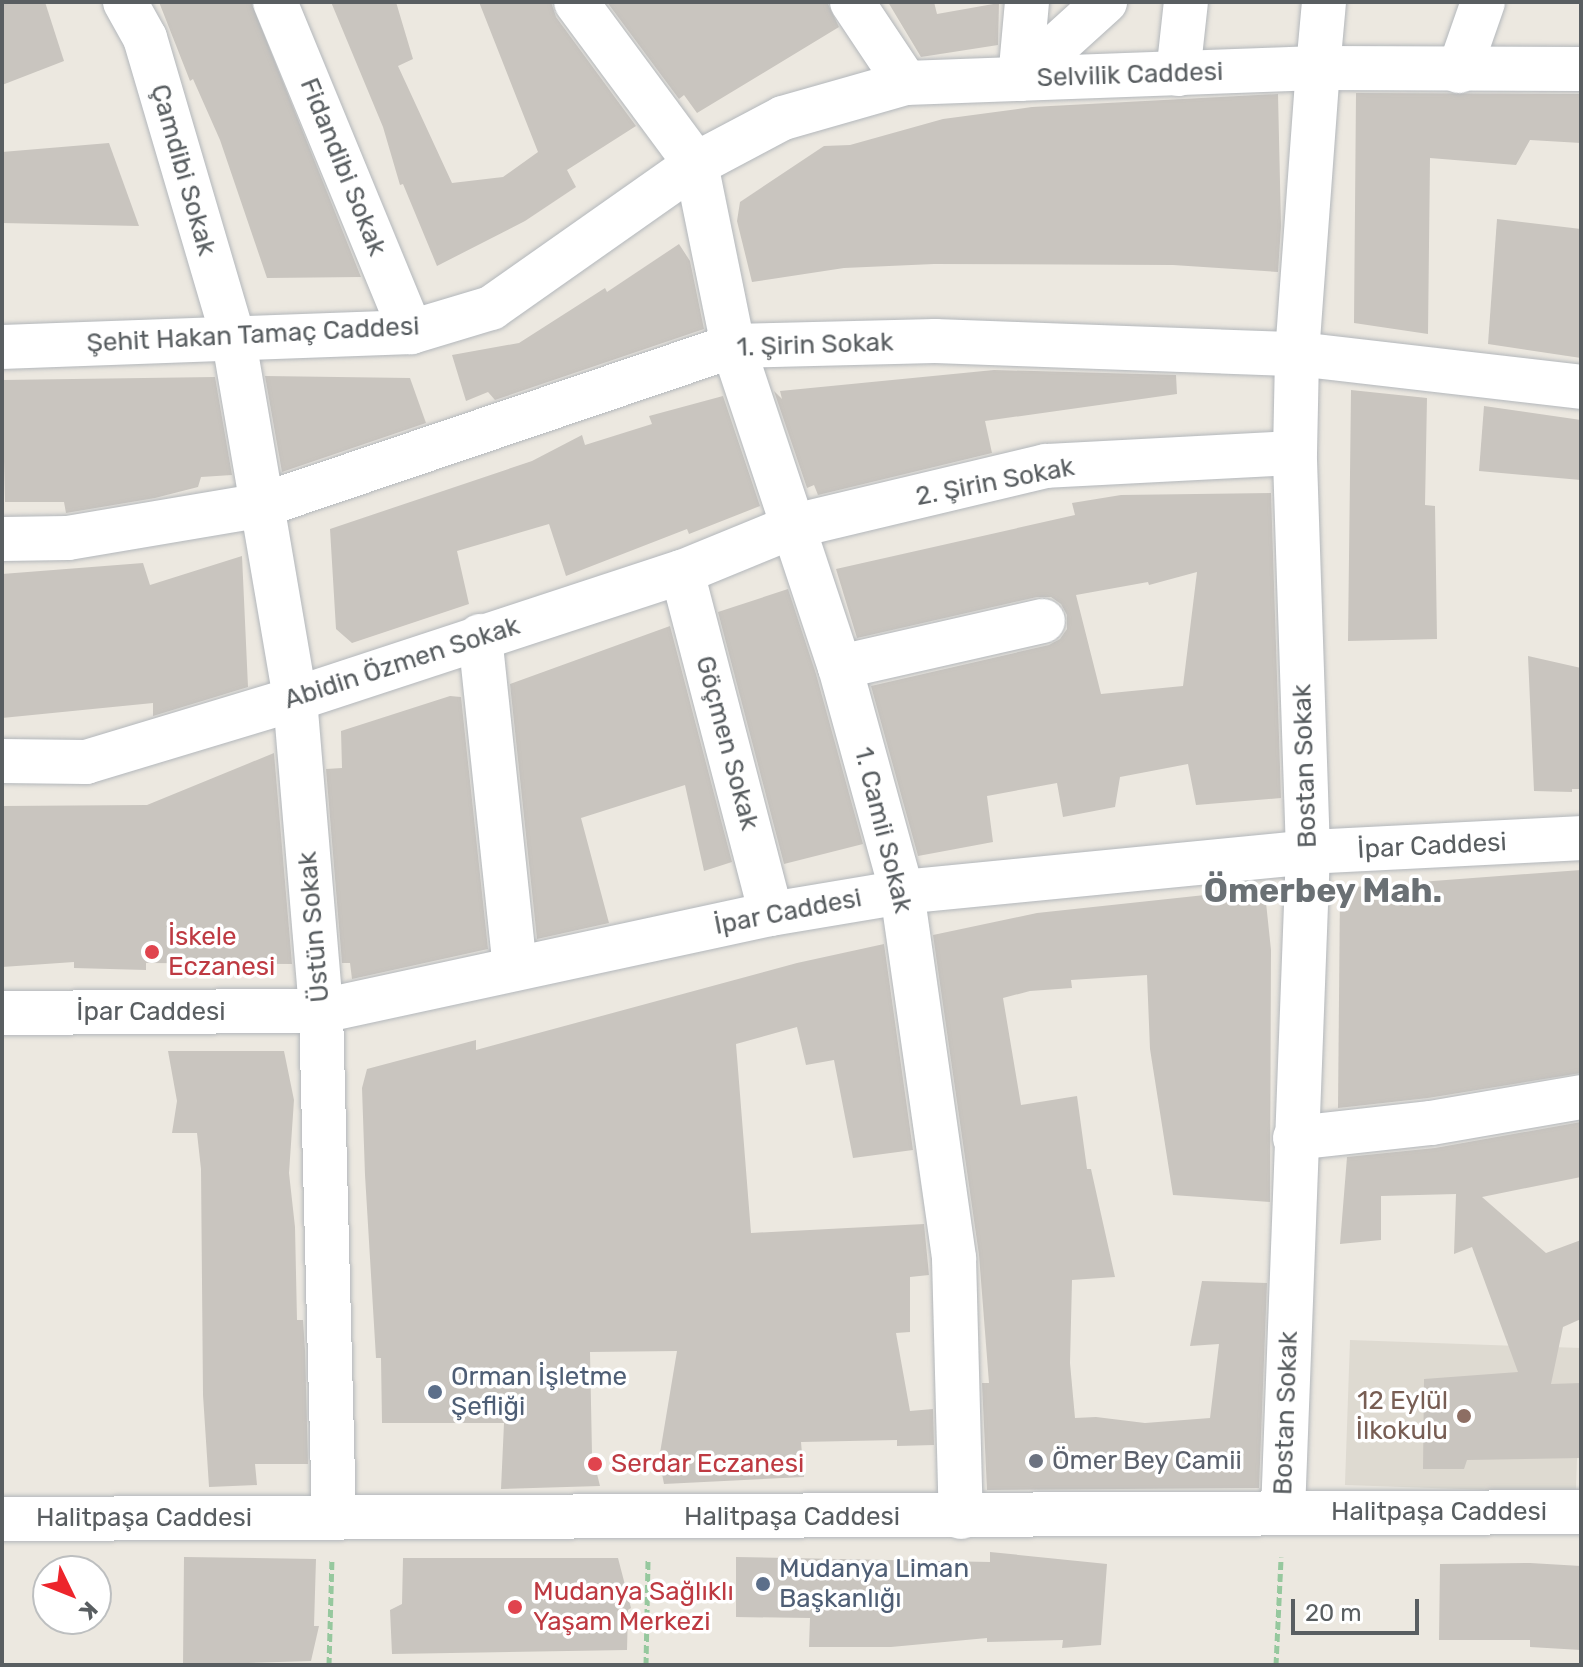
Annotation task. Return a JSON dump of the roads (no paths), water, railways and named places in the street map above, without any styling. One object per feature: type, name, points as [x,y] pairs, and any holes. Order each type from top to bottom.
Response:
[{"type":"street","name":"Çamdibi Sokak","points":[[125,2],[145,38],[234,341]]},
{"type":"street","name":"Fidandibi Sokak","points":[[275,2],[411,332]]},
{"type":"street","points":[[576,2],[696,164]]},
{"type":"street","points":[[852,2],[906,83]]},
{"type":"street","points":[[1020,79],[1027,2]]},
{"type":"street","points":[[1020,79],[1105,2]]},
{"type":"street","points":[[1178,74],[1186,2]]},
{"type":"street","name":"Bostan Sokak","points":[[1283,1512],[1308,852],[1295,453],[1297,354],[1324,2]]},
{"type":"street","points":[[1459,71],[1483,2]]},
{"type":"street","name":"Selvilik Caddesi","points":[[696,164],[783,118],[906,83],[1318,68],[1459,71],[1581,69]]},
{"type":"street","name":"Şehit Hakan Tamaç Caddesi","points":[[2,347],[234,341],[411,332],[491,308],[696,164]]},
{"type":"street","name":"1. Camii Sokak","points":[[696,164],[733,346],[840,667],[902,892],[954,1258],[961,1517]]},
{"type":"street","name":"Üstün Sokak","points":[[234,341],[295,699],[321,1011],[334,1518]]},
{"type":"street","name":"1. Şirin Sokak","points":[[2,539],[68,538],[263,505],[733,346],[935,341],[1297,354],[1581,387]]},
{"type":"street","name":"2. Şirin Sokak","points":[[794,526],[1046,466],[1295,453]]},
{"type":"street","name":"Abidin Özmen Sokak","points":[[2,761],[86,762],[295,699],[682,572],[794,526]]},
{"type":"street","name":"Göçmen Sokak","points":[[682,572],[771,914]]},
{"type":"street","points":[[840,667],[1043,621]]},
{"type":"street","points":[[480,636],[515,968]]},
{"type":"street","name":"İpar Caddesi","points":[[2,1013],[321,1011],[771,914],[902,892],[1308,852],[1581,838]]},
{"type":"street","points":[[1295,1138],[1431,1123],[1581,1097]]},
{"type":"street","name":"Halitpaşa Caddesi","points":[[2,1519],[1581,1512]]},
{"type":"place","name":"İskele Eczanesi","points":[[152,952]]},
{"type":"place","name":"Orman İşletme Şefliği","points":[[435,1392]]},
{"type":"place","name":"12 Eylül İlkokulu","points":[[1464,1416]]},
{"type":"place","name":"Ömer Bey Camii","points":[[1036,1461]]},
{"type":"place","name":"Serdar Eczanesi","points":[[595,1464]]},
{"type":"place","name":"Mudanya Liman Başkanlığı","points":[[763,1584]]},
{"type":"place","name":"Mudanya Sağlıklı Yaşam Merkezi","points":[[515,1607]]},
{"type":"district","name":"Ömerbey Mah.","points":[[1323,891]]}]
